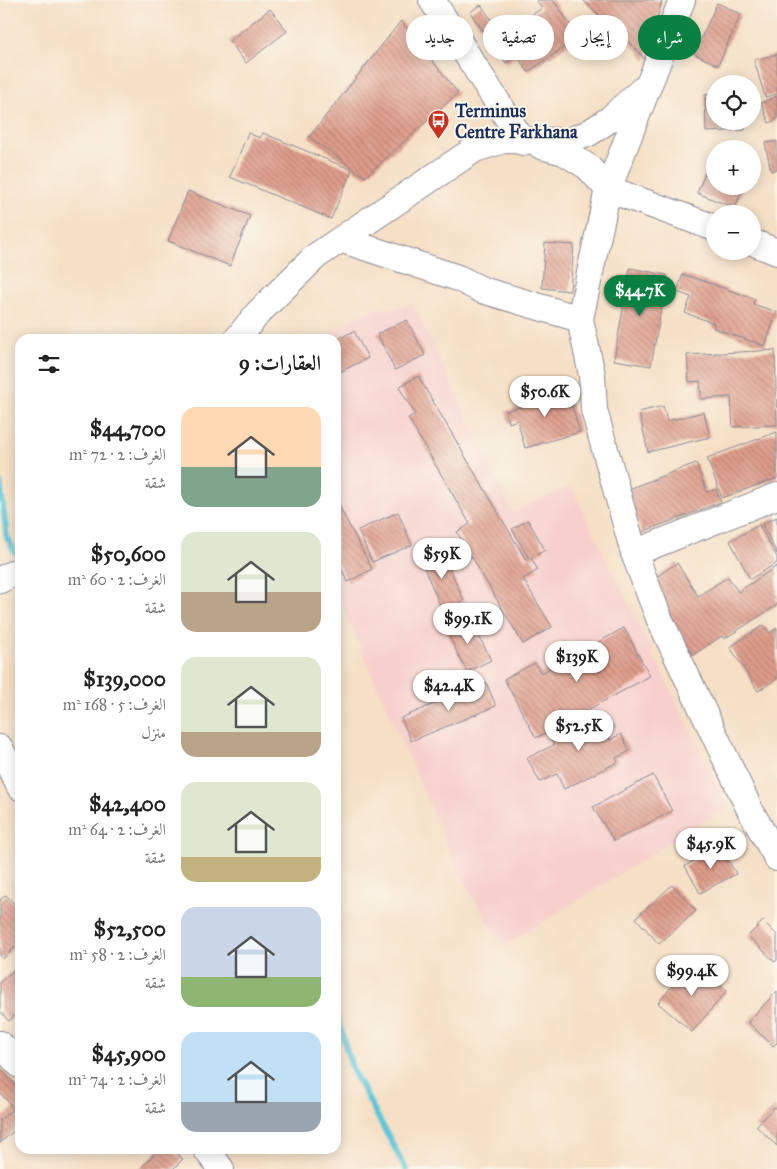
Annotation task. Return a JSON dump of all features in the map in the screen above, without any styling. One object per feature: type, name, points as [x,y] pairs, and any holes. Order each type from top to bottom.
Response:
[{"type":"street","points":[[432,0],[523,142],[564,152],[588,167],[608,189],[706,225]]},
{"type":"street","points":[[682,0],[608,189],[580,319],[592,374],[594,410],[634,553],[658,618],[750,810],[777,858]]},
{"type":"street","points":[[241,334],[288,281],[316,256],[343,240],[474,149],[504,140],[523,142],[569,141],[589,133],[628,105],[648,84]]},
{"type":"street","points":[[343,240],[458,278],[482,290],[505,298],[580,319]]},
{"type":"street","points":[[761,246],[777,252]]},
{"type":"street","points":[[634,553],[777,496]]},
{"type":"street","points":[[0,580],[15,572]]},
{"type":"street","points":[[0,748],[15,778]]},
{"type":"street","points":[[0,1044],[15,1060]]},
{"type":"street","points":[[210,1154],[221,1169]]},
{"type":"shaded area","points":[[413,305],[513,512],[571,486],[728,807],[503,946],[468,889],[449,849],[341,603],[341,334],[329,334],[370,310]]},
{"type":"building","points":[[536,0],[553,0],[564,16],[564,47],[554,54],[554,15],[532,15],[542,8]]},
{"type":"building","points":[[583,0],[662,0],[658,15],[638,15],[638,52],[628,42],[628,15],[599,15]]},
{"type":"building","points":[[717,3],[741,14],[718,65],[701,57],[701,38]]},
{"type":"building","points":[[481,5],[488,15],[483,15],[483,30],[470,12]]},
{"type":"building","points":[[270,9],[287,31],[246,63],[229,41]]},
{"type":"building","points":[[401,21],[406,27],[406,60],[432,60],[458,93],[365,177],[309,137]]},
{"type":"building","points":[[777,54],[777,94],[765,97],[761,84],[761,75],[758,75],[754,60]]},
{"type":"building","points":[[520,60],[545,60],[528,72]]},
{"type":"building","points":[[705,95],[706,130],[745,130],[706,132]]},
{"type":"building","points":[[777,96],[777,119],[769,123],[761,103]]},
{"type":"building","points":[[248,133],[260,138],[263,133],[352,170],[331,219],[230,177]]},
{"type":"building","points":[[777,141],[777,169],[771,171],[765,143]]},
{"type":"building","points":[[706,171],[706,195],[740,195],[736,205],[727,205],[697,193]]},
{"type":"building","points":[[188,191],[250,216],[230,266],[168,241]]},
{"type":"building","points":[[545,243],[574,245],[570,291],[542,288]]},
{"type":"building","points":[[630,268],[667,275],[651,366],[614,360]]},
{"type":"building","points":[[683,274],[755,299],[753,304],[777,312],[765,346],[713,328],[714,323],[685,313],[691,297],[677,292]]},
{"type":"building","points":[[407,320],[425,355],[395,370],[377,334]]},
{"type":"building","points":[[354,331],[368,358],[341,372],[341,338]]},
{"type":"building","points":[[775,350],[777,425],[733,427],[731,397],[701,399],[700,381],[689,382],[687,355]]},
{"type":"building","points":[[418,376],[526,560],[529,558],[512,529],[528,520],[545,550],[531,558],[538,570],[523,579],[552,627],[523,644],[457,532],[470,524],[408,418],[415,414],[399,387]]},
{"type":"building","points":[[566,387],[580,432],[525,448],[517,420],[509,423],[506,411],[524,406],[523,399]]},
{"type":"building","points":[[663,406],[667,421],[704,412],[710,437],[648,452],[639,412]]},
{"type":"building","points":[[777,432],[777,478],[722,498],[707,458]]},
{"type":"building","points":[[696,463],[707,492],[716,489],[721,502],[642,532],[626,490]]},
{"type":"building","points":[[341,510],[372,569],[348,582],[341,569]]},
{"type":"building","points":[[398,512],[412,545],[372,562],[358,530]]},
{"type":"building","points":[[777,517],[777,554],[762,524]]},
{"type":"building","points":[[759,525],[777,557],[777,563],[750,579],[730,541]]},
{"type":"building","points":[[441,549],[464,601],[442,610],[420,558]]},
{"type":"building","points":[[677,563],[698,596],[728,577],[738,592],[777,566],[777,605],[724,639],[722,636],[693,655],[646,584]]},
{"type":"building","points":[[470,618],[491,660],[467,672],[446,630]]},
{"type":"building","points":[[764,625],[770,633],[777,628],[777,679],[758,691],[730,647]]},
{"type":"building","points":[[624,628],[650,676],[536,738],[504,679],[535,663],[541,673]]},
{"type":"building","points":[[486,682],[496,706],[411,741],[401,718]]},
{"type":"building","points":[[594,713],[601,726],[610,721],[614,728],[606,732],[610,740],[621,734],[630,751],[616,758],[618,762],[564,789],[557,774],[540,782],[527,758],[554,745],[549,736]]},
{"type":"building","points":[[653,775],[672,811],[614,841],[593,807]]},
{"type":"building","points":[[721,846],[736,874],[700,893],[685,866]]},
{"type":"building","points":[[672,885],[696,911],[659,944],[636,918]]},
{"type":"building","points":[[6,895],[15,905],[15,947],[3,959],[0,956],[0,900]]},
{"type":"building","points":[[763,921],[777,935],[777,960],[775,962],[748,936]]},
{"type":"building","points":[[692,962],[727,991],[692,1032],[658,1003]]},
{"type":"building","points":[[15,968],[15,1016],[9,1021],[0,1011],[0,982]]},
{"type":"building","points":[[777,991],[777,1043],[773,1046],[748,1022]]},
{"type":"building","points":[[0,1067],[15,1084],[15,1130],[0,1143],[0,1120],[14,1108],[0,1093]]},
{"type":"building","points":[[774,1107],[777,1109],[777,1146],[756,1126]]},
{"type":"building","points":[[154,1154],[178,1154],[183,1159],[173,1169],[140,1169]]},
{"type":"waterway","points":[[0,483],[7,538],[15,552]]},
{"type":"waterway","points":[[341,1031],[353,1071],[406,1169]]},
{"type":"place","name":"Terminus Centre Farkhana","points":[[439,140]]}]
